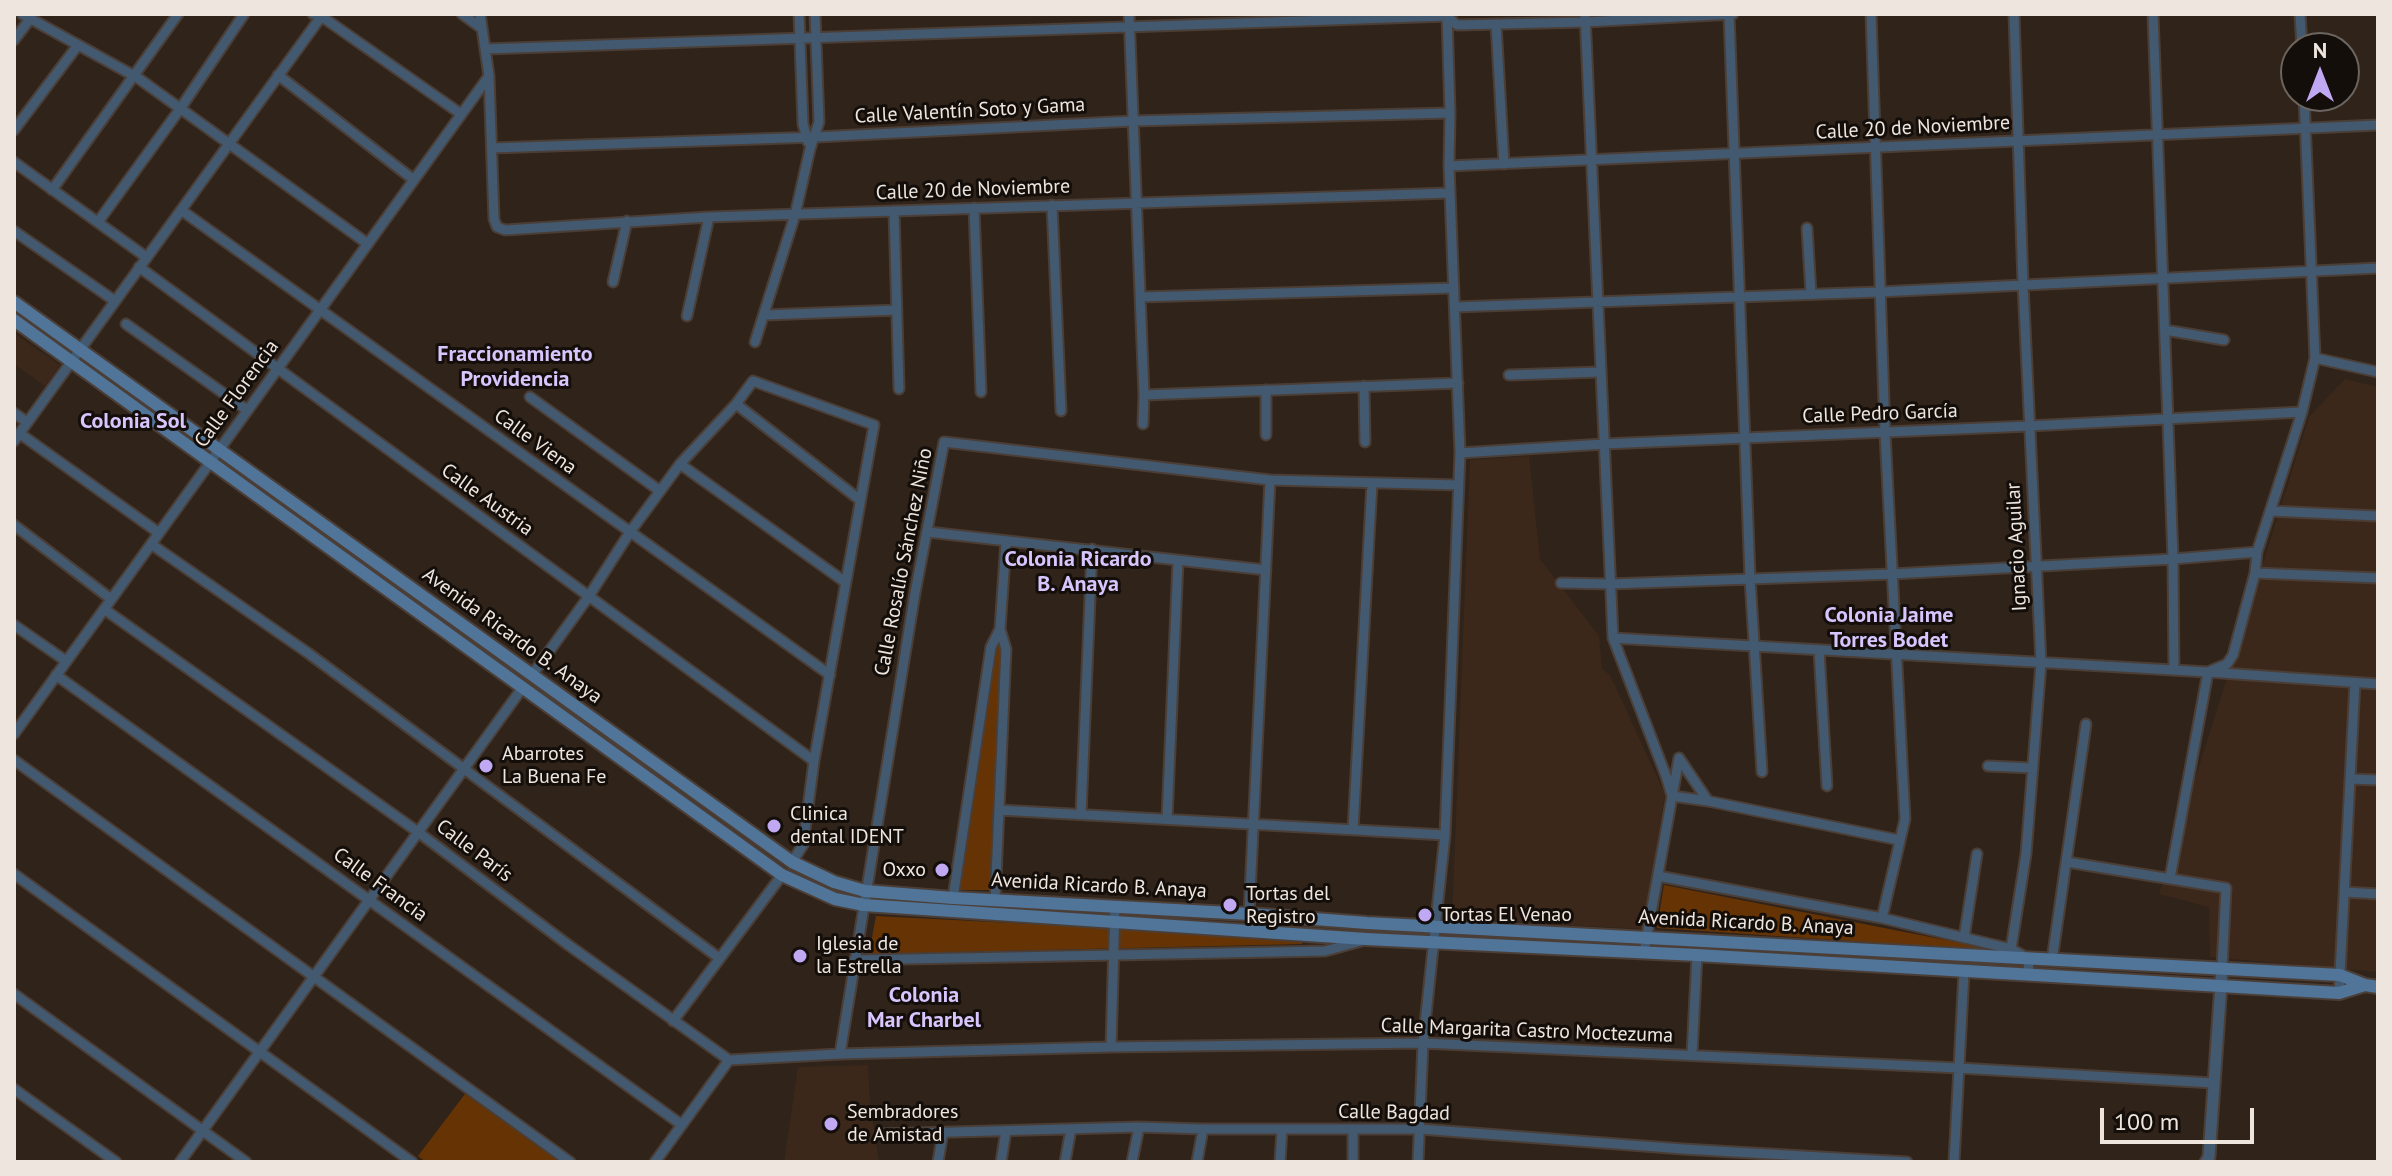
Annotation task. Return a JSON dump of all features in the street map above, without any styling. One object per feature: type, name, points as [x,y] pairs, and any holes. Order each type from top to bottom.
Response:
[{"type":"main road","name":"Avenida Ricardo B. Anaya","points":[[14,302],[792,862],[834,882],[865,891],[1435,926],[2340,975],[2372,986]]},
{"type":"main road","name":"Avenida Ricardo B. Anaya","points":[[14,320],[782,875],[835,899],[864,905],[1366,939],[1644,952],[2339,993],[2372,986]]},
{"type":"main road","points":[[462,644],[471,631]]},
{"type":"main road","points":[[584,732],[593,719]]},
{"type":"main road","points":[[1546,947],[1547,932]]},
{"type":"street","points":[[52,190],[178,14]]},
{"type":"street","points":[[98,222],[244,14]]},
{"type":"street","points":[[462,14],[480,27]]},
{"type":"street","points":[[480,14],[489,76],[492,148]]},
{"type":"street","points":[[799,14],[803,124],[811,137]]},
{"type":"street","points":[[755,342],[795,215],[811,137],[819,122],[815,14]]},
{"type":"street","points":[[1129,14],[1143,424]]},
{"type":"street","points":[[485,49],[1447,15],[1457,25],[1730,14],[1738,296],[1762,772]]},
{"type":"street","points":[[1871,14],[1879,292],[1905,819],[1882,918]]},
{"type":"street","name":"Ignacio Aguilar","points":[[2011,949],[2026,854],[2041,663],[2014,14]]},
{"type":"street","points":[[2153,14],[2173,559],[2174,670]]},
{"type":"street","points":[[159,533],[17,437],[319,15],[461,114]]},
{"type":"street","points":[[1418,1162],[1423,1043],[1445,835],[1460,453],[1449,166],[1447,15]]},
{"type":"street","points":[[14,40],[26,17],[132,75],[368,244]]},
{"type":"street","points":[[1585,18],[1613,638],[1672,796]]},
{"type":"street","points":[[1496,24],[1504,164]]},
{"type":"street","points":[[14,130],[78,45]]},
{"type":"street","points":[[278,75],[414,180]]},
{"type":"street","name":"Calle Florencia","points":[[16,728],[489,76]]},
{"type":"street","points":[[2208,672],[2227,664],[2233,655],[2255,573],[2257,552],[2302,412],[2315,358],[2304,112]]},
{"type":"street","name":"Calle Valentín Soto y Gama","points":[[492,148],[811,137],[1133,121],[1450,113]]},
{"type":"street","name":"Calle 20 de Noviembre","points":[[1449,166],[2378,125]]},
{"type":"street","name":"Calle 20 de Noviembre","points":[[492,148],[494,219],[497,227],[505,230],[709,217],[1450,193]]},
{"type":"street","points":[[14,162],[146,257]]},
{"type":"street","points":[[1052,205],[1061,411]]},
{"type":"street","points":[[974,208],[981,392]]},
{"type":"street","name":"Calle Viena","points":[[181,210],[830,675]]},
{"type":"street","points":[[894,211],[899,389]]},
{"type":"street","points":[[687,316],[709,217]]},
{"type":"street","points":[[613,282],[627,221]]},
{"type":"street","points":[[1807,228],[1811,294]]},
{"type":"street","points":[[14,231],[115,301]]},
{"type":"street","name":"Calle Austria","points":[[139,267],[814,761]]},
{"type":"street","points":[[1455,307],[1879,292],[2378,268]]},
{"type":"street","points":[[1140,297],[1454,288]]},
{"type":"street","points":[[765,315],[897,310]]},
{"type":"street","points":[[126,324],[247,410]]},
{"type":"street","points":[[2165,330],[2224,340]]},
{"type":"street","points":[[2315,358],[2378,372]]},
{"type":"street","points":[[1509,375],[1600,372]]},
{"type":"street","points":[[532,675],[680,464],[736,404],[753,381],[874,425],[814,761],[803,845],[792,862]]},
{"type":"street","points":[[1144,395],[1458,383]]},
{"type":"street","points":[[1364,386],[1365,442]]},
{"type":"street","points":[[1266,390],[1266,435]]},
{"type":"street","points":[[530,397],[660,491]]},
{"type":"street","points":[[736,404],[860,500]]},
{"type":"street","name":"Calle Pedro García","points":[[1460,453],[2302,412]]},
{"type":"street","points":[[14,413],[27,422]]},
{"type":"street","name":"Calle Rosalío Sánchez Niño","points":[[840,1054],[915,593],[944,442],[1270,480],[1458,485]]},
{"type":"street","points":[[680,464],[845,582]]},
{"type":"street","points":[[1249,914],[1270,480]]},
{"type":"street","points":[[1353,830],[1372,483]]},
{"type":"street","points":[[2270,511],[2378,516]]},
{"type":"street","points":[[14,525],[111,599]]},
{"type":"street","points":[[928,532],[1266,570]]},
{"type":"street","points":[[995,900],[1006,649],[1000,629],[1006,542]]},
{"type":"street","points":[[151,544],[308,653],[719,958]]},
{"type":"street","points":[[1081,814],[1092,549]]},
{"type":"street","points":[[1561,583],[1892,574],[2257,552]]},
{"type":"street","points":[[1167,819],[1178,561]]},
{"type":"street","points":[[2255,573],[2378,578]]},
{"type":"street","name":"Calle París","points":[[104,609],[418,832],[729,1060]]},
{"type":"street","points":[[14,625],[66,661]]},
{"type":"street","points":[[953,898],[991,647],[1000,629]]},
{"type":"street","points":[[1613,638],[2378,684]]},
{"type":"street","points":[[1819,650],[1827,786]]},
{"type":"street","points":[[2170,878],[2208,672]]},
{"type":"street","name":"Calle Francia","points":[[56,675],[682,1125]]},
{"type":"street","points":[[2339,993],[2355,683]]},
{"type":"street","points":[[180,1162],[523,687]]},
{"type":"street","points":[[2052,960],[2086,724]]},
{"type":"street","points":[[1644,952],[1679,758],[1708,801]]},
{"type":"street","points":[[14,760],[570,1162]]},
{"type":"street","points":[[1988,766],[2033,768]]},
{"type":"street","points":[[2350,779],[2378,780]]},
{"type":"street","points":[[1672,796],[1899,840]]},
{"type":"street","points":[[999,810],[1445,835]]},
{"type":"street","points":[[1964,938],[1977,854]]},
{"type":"street","points":[[2067,862],[2226,888],[2208,1160],[2194,1162]]},
{"type":"street","points":[[14,874],[412,1162]]},
{"type":"street","points":[[673,1021],[782,875]]},
{"type":"street","points":[[1658,876],[1882,918],[2011,949],[2029,959],[2028,975]]},
{"type":"street","points":[[2345,892],[2378,894]]},
{"type":"street","points":[[1111,1047],[1115,906]]},
{"type":"street","points":[[854,960],[1325,951],[1366,939]]},
{"type":"street","points":[[1692,1055],[1697,955]]},
{"type":"street","points":[[1954,1162],[1964,972]]},
{"type":"street","points":[[14,994],[246,1162]]},
{"type":"street","name":"Calle Margarita Castro Moctezuma","points":[[840,1054],[1423,1043],[2213,1083]]},
{"type":"street","points":[[655,1162],[729,1060],[840,1054]]},
{"type":"street","points":[[14,1089],[116,1162]]},
{"type":"street","points":[[1132,1162],[1139,1127]]},
{"type":"street","name":"Calle Bagdad","points":[[879,1134],[1139,1127],[1420,1129],[1907,1162]]},
{"type":"street","points":[[1065,1162],[1071,1129]]},
{"type":"street","points":[[1197,1162],[1203,1129]]},
{"type":"street","points":[[1280,1162],[1282,1129]]},
{"type":"street","points":[[1353,1129],[1353,1162]]},
{"type":"street","points":[[1001,1162],[1006,1131]]},
{"type":"street","points":[[938,1162],[943,1132]]},
{"type":"street","points":[[1681,1162],[1683,1149]]},
{"type":"shaded area","points":[[14,333],[60,365],[45,386],[14,364]]},
{"type":"shaded area","points":[[2345,379],[2378,387],[2378,972],[2210,957],[2209,907],[2159,894],[2309,417]]},
{"type":"shaded area","points":[[1529,456],[1540,559],[1599,636],[1602,669],[1610,675],[1665,794],[1643,929],[1452,919],[1470,460]]},
{"type":"shaded area","points":[[1000,645],[1003,648],[990,890],[957,890],[996,647]]},
{"type":"shaded area","points":[[1664,885],[2002,951],[1657,928]]},
{"type":"shaded area","points":[[876,916],[1302,938],[1302,944],[869,954]]},
{"type":"shaded area","name":"Sembradores de Amistad","points":[[868,1065],[879,1162],[784,1162],[798,1067]]},
{"type":"shaded area","points":[[465,1094],[562,1162],[426,1162],[418,1156]]},
{"type":"place","name":"Abarrotes La Buena Fe","points":[[486,766]]},
{"type":"place","name":"Clinica dental IDENT","points":[[774,826]]},
{"type":"place","name":"Oxxo","points":[[942,870]]},
{"type":"place","name":"Tortas del Registro","points":[[1230,905]]},
{"type":"place","name":"Tortas El Venao","points":[[1425,915]]},
{"type":"place","name":"Iglesia de la Estrella","points":[[800,956]]},
{"type":"place","name":"Sembradores de Amistad","points":[[831,1124]]},
{"type":"district","name":"Fraccionamiento Providencia","points":[[515,368]]},
{"type":"district","name":"Colonia Sol","points":[[133,422]]},
{"type":"district","name":"Colonia Ricardo B. Anaya","points":[[1078,572]]},
{"type":"district","name":"Colonia Jaime Torres Bodet","points":[[1889,628]]},
{"type":"district","name":"Colonia Mar Charbel","points":[[924,1008]]}]
